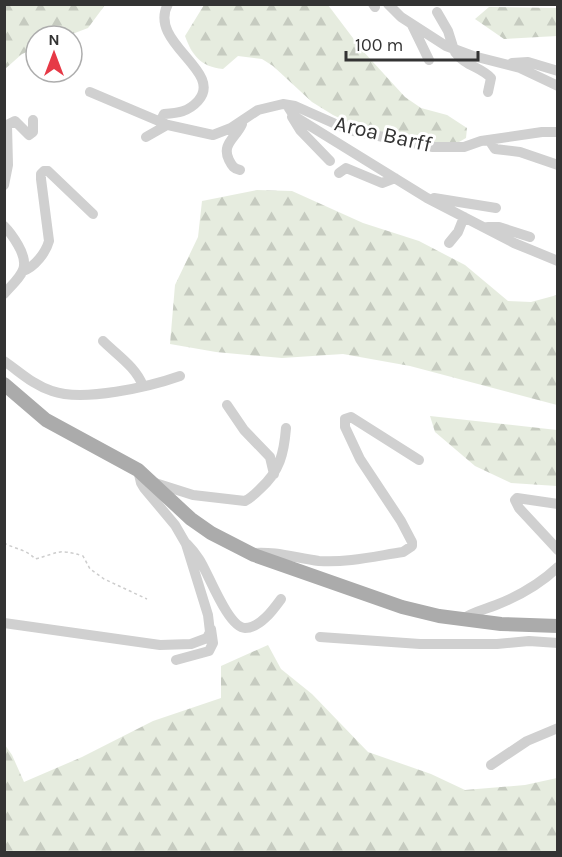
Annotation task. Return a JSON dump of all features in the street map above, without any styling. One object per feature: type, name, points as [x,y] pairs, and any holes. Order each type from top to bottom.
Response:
[{"type":"main road","points":[[4,384],[46,420],[138,470],[191,519],[212,534],[250,553],[323,581],[402,607],[461,620],[558,626]]},
{"type":"street","points":[[146,137],[163,123],[164,114],[178,113],[194,105],[201,98],[204,86],[198,72],[175,44],[165,27],[163,12],[168,4]]},
{"type":"street","points":[[388,4],[410,23],[453,50],[531,72],[558,86]]},
{"type":"street","points":[[400,4],[429,60]]},
{"type":"street","points":[[437,12],[448,31],[453,50],[466,63],[491,78],[488,92]]},
{"type":"street","points":[[506,64],[528,62],[558,71]]},
{"type":"street","points":[[90,92],[163,123],[213,135],[222,133],[270,106],[289,109]]},
{"type":"street","name":"Aroa Barff","points":[[289,109],[295,106],[349,130],[415,145],[448,148],[464,147],[485,140],[558,132]]},
{"type":"street","name":"Aroa Barff","points":[[289,109],[300,130],[330,161]]},
{"type":"street","name":"Aroa Barff","points":[[289,109],[427,198],[528,250],[558,261]]},
{"type":"street","points":[[4,185],[8,165],[7,124],[15,121],[29,135],[33,132],[33,120]]},
{"type":"street","points":[[240,170],[232,164],[226,152],[229,141],[243,121]]},
{"type":"street","points":[[485,140],[495,149],[520,152],[558,165]]},
{"type":"street","name":"Aroa Barff","points":[[339,173],[346,168],[382,183],[395,178]]},
{"type":"street","points":[[4,294],[23,271],[35,263],[48,247],[41,179],[44,171],[48,171],[93,214]]},
{"type":"street","name":"Aroa Barff","points":[[427,198],[496,208]]},
{"type":"street","points":[[449,243],[458,232],[464,218]]},
{"type":"street","points":[[4,226],[10,231],[26,259],[23,271]]},
{"type":"street","points":[[485,228],[499,227],[530,237]]},
{"type":"street","points":[[103,341],[134,369],[143,386]]},
{"type":"street","points":[[4,361],[38,386],[62,394],[88,395],[143,386],[180,376]]},
{"type":"street","points":[[227,405],[244,430],[270,457],[274,474]]},
{"type":"street","points":[[250,553],[267,552],[334,561],[381,556],[409,549],[412,542],[393,507],[360,459],[345,427],[345,418],[351,417],[419,460]]},
{"type":"street","points":[[152,482],[192,495],[245,501],[251,498],[280,465],[284,453],[286,428]]},
{"type":"street","points":[[138,470],[144,488],[175,525],[184,542],[205,603],[210,627],[213,643],[209,651],[176,660]]},
{"type":"street","points":[[558,504],[517,498],[515,500],[519,508],[558,550]]},
{"type":"street","points":[[184,542],[199,558],[228,614],[240,627],[246,628],[258,623],[281,599]]},
{"type":"street","points":[[461,620],[472,612],[497,604],[524,591],[558,567]]},
{"type":"street","points":[[4,623],[175,646],[207,638],[210,627]]},
{"type":"street","points":[[4,631],[19,625]]},
{"type":"street","points":[[320,637],[397,643],[497,644],[529,641],[558,643]]},
{"type":"street","points":[[491,765],[527,741],[558,728]]},
{"type":"path","points":[[4,543],[30,553],[35,559],[66,550],[83,556],[90,569],[104,579],[147,599]]},
{"type":"green space","points":[[5,4],[105,4],[88,28],[84,30],[84,24],[24,24],[24,53],[5,69]]},
{"type":"green space","points":[[204,5],[328,5],[362,50],[405,97],[421,108],[447,115],[467,128],[466,138],[452,146],[426,143],[354,125],[312,102],[273,66],[262,59],[238,56],[223,69],[203,63],[194,54],[185,36]]},
{"type":"green space","points":[[489,7],[557,8],[557,36],[504,39],[475,19]]},
{"type":"green space","points":[[257,190],[292,191],[363,223],[419,241],[465,265],[508,301],[531,302],[557,295],[557,405],[410,366],[343,354],[282,358],[216,352],[170,344],[175,285],[198,237],[202,201]]},
{"type":"green space","points":[[430,416],[557,430],[557,486],[511,483],[475,466],[435,432]]},
{"type":"green space","points":[[268,645],[281,669],[312,694],[368,752],[431,774],[465,790],[525,785],[557,778],[557,852],[5,852],[5,745],[24,782],[82,757],[153,721],[221,698],[221,666]]}]
